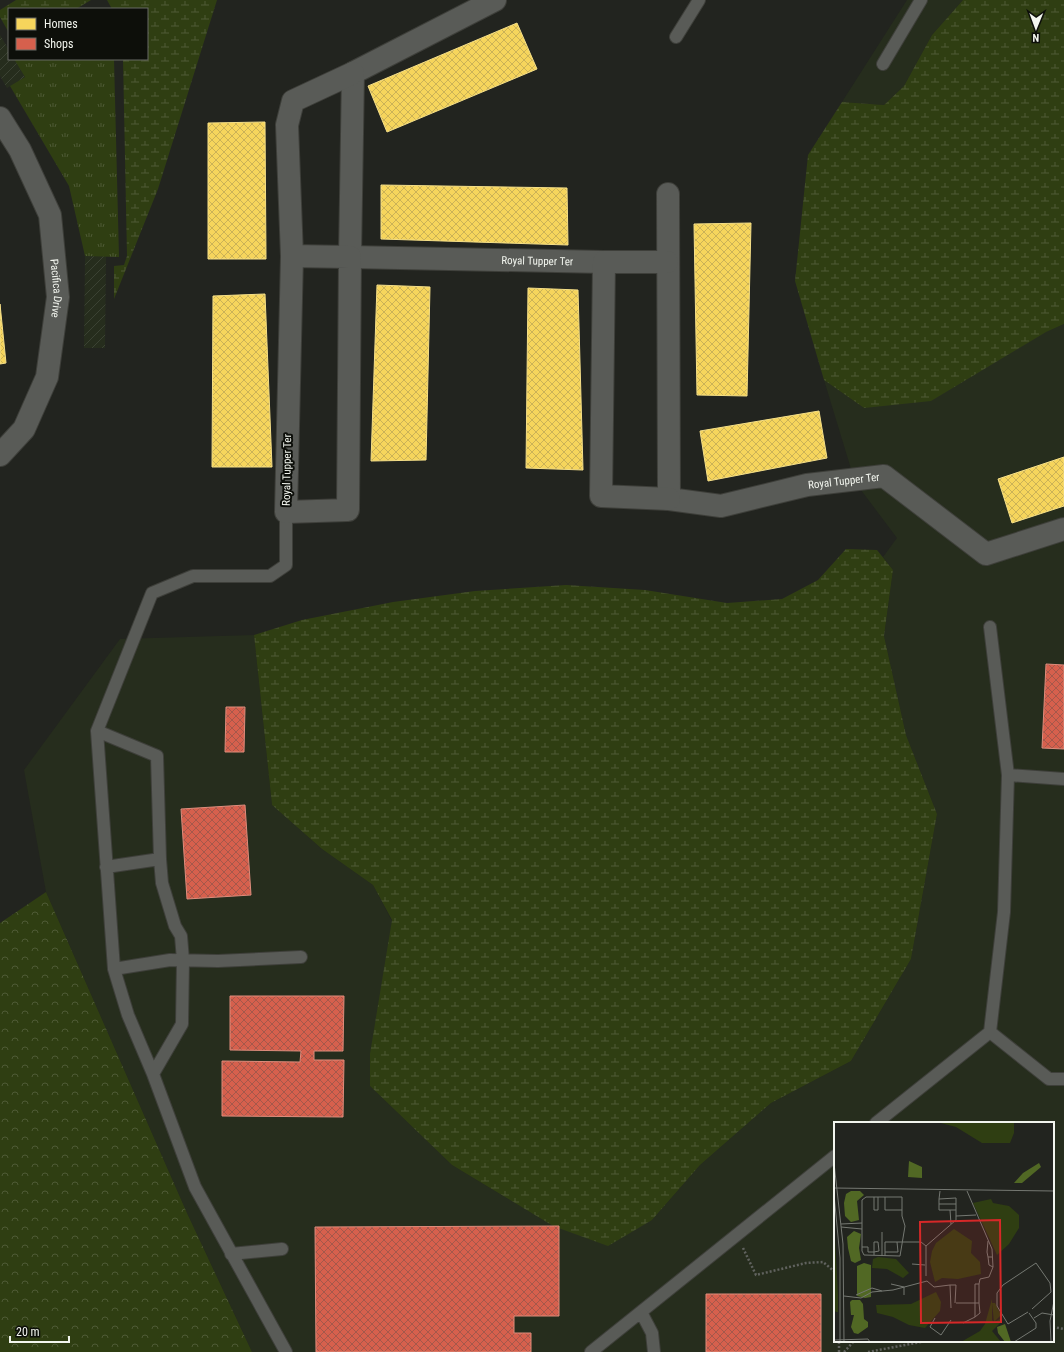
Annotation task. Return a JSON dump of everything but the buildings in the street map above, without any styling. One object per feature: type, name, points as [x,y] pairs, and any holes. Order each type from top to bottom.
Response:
[{"type":"street","name":"Royal Tupper Ter","points":[[353,73],[348,510],[286,512],[292,256],[287,125],[293,100],[353,73],[495,0]]},
{"type":"street","name":"Pacifica Drive","points":[[0,118],[20,150],[50,215],[58,297],[47,377],[24,429],[0,455]]},
{"type":"street","points":[[668,194],[667,262],[669,499]]},
{"type":"street","name":"Royal Tupper Ter","points":[[292,256],[667,262]]},
{"type":"street","name":"Royal Tupper Ter","points":[[604,262],[601,496],[669,499],[721,506],[807,485],[884,476],[986,554],[1064,529]]},
{"type":"lane","points":[[676,37],[699,0]]},
{"type":"lane","points":[[883,64],[921,0]]},
{"type":"lane","points":[[286,512],[286,564],[270,576],[193,576],[152,593],[97,731],[114,969],[128,1015],[153,1074],[195,1187],[286,1352]]},
{"type":"lane","points":[[877,1122],[990,1032],[1004,912],[1008,775],[990,627]]},
{"type":"lane","points":[[97,731],[157,756],[162,883],[175,926],[181,936],[183,960],[182,1024],[153,1074]]},
{"type":"lane","points":[[1008,775],[1064,779]]},
{"type":"lane","points":[[106,866],[160,859]]},
{"type":"lane","points":[[114,969],[148,962],[183,960],[218,961],[301,956]]},
{"type":"lane","points":[[990,1032],[1049,1079],[1064,1079]]},
{"type":"lane","points":[[591,1352],[834,1157]]},
{"type":"lane","points":[[231,1254],[282,1249]]},
{"type":"lane","points":[[641,1312],[652,1333],[654,1352]]},
{"type":"path","points":[[737,1235],[756,1275],[806,1263],[823,1262],[834,1271]]},
{"type":"path","points":[[1054,1327],[1064,1329]]},
{"type":"path","points":[[844,1352],[853,1342]]},
{"type":"path","points":[[868,1352],[921,1342]]},
{"type":"shaded area","points":[[907,0],[963,0],[932,35],[904,86],[884,105],[842,102]]},
{"type":"shaded area","points":[[0,35],[8,48],[8,60],[15,60],[25,77],[7,88],[0,76]]},
{"type":"shaded area","points":[[85,256],[106,256],[105,348],[84,348]]},
{"type":"shaded area","points":[[1064,324],[1064,1352],[252,1352],[187,1213],[46,892],[24,770],[120,639],[254,635],[272,805],[322,849],[373,885],[392,921],[370,1086],[452,1165],[553,1226],[652,1220],[700,1165],[771,1103],[851,1061],[911,959],[937,814],[906,735],[884,636],[893,570],[883,557],[897,538],[855,482],[824,380],[864,408]]},
{"type":"green space","points":[[16,0],[91,0],[78,8],[8,8],[8,31],[0,17],[0,10]]},
{"type":"green space","points":[[107,0],[217,0],[158,189],[114,299],[114,266],[124,265],[127,256],[123,60],[148,60],[148,8],[111,8]]},
{"type":"green space","points":[[963,0],[1064,0],[1064,324],[1046,332],[931,401],[864,408],[824,380],[795,281],[808,155],[842,102],[884,105],[904,86],[932,35]]},
{"type":"green space","points":[[15,60],[114,60],[119,257],[85,256],[69,186],[10,86],[25,77]]},
{"type":"green space","points":[[846,549],[877,550],[893,570],[884,636],[906,735],[937,814],[911,959],[851,1061],[771,1103],[700,1165],[652,1220],[608,1246],[553,1226],[452,1165],[370,1086],[370,1054],[392,920],[373,885],[322,849],[272,805],[254,635],[302,620],[393,602],[475,591],[566,585],[645,590],[727,603],[782,599],[818,580]]},
{"type":"green space","points":[[46,892],[187,1213],[252,1352],[0,1352],[0,923]]}]
